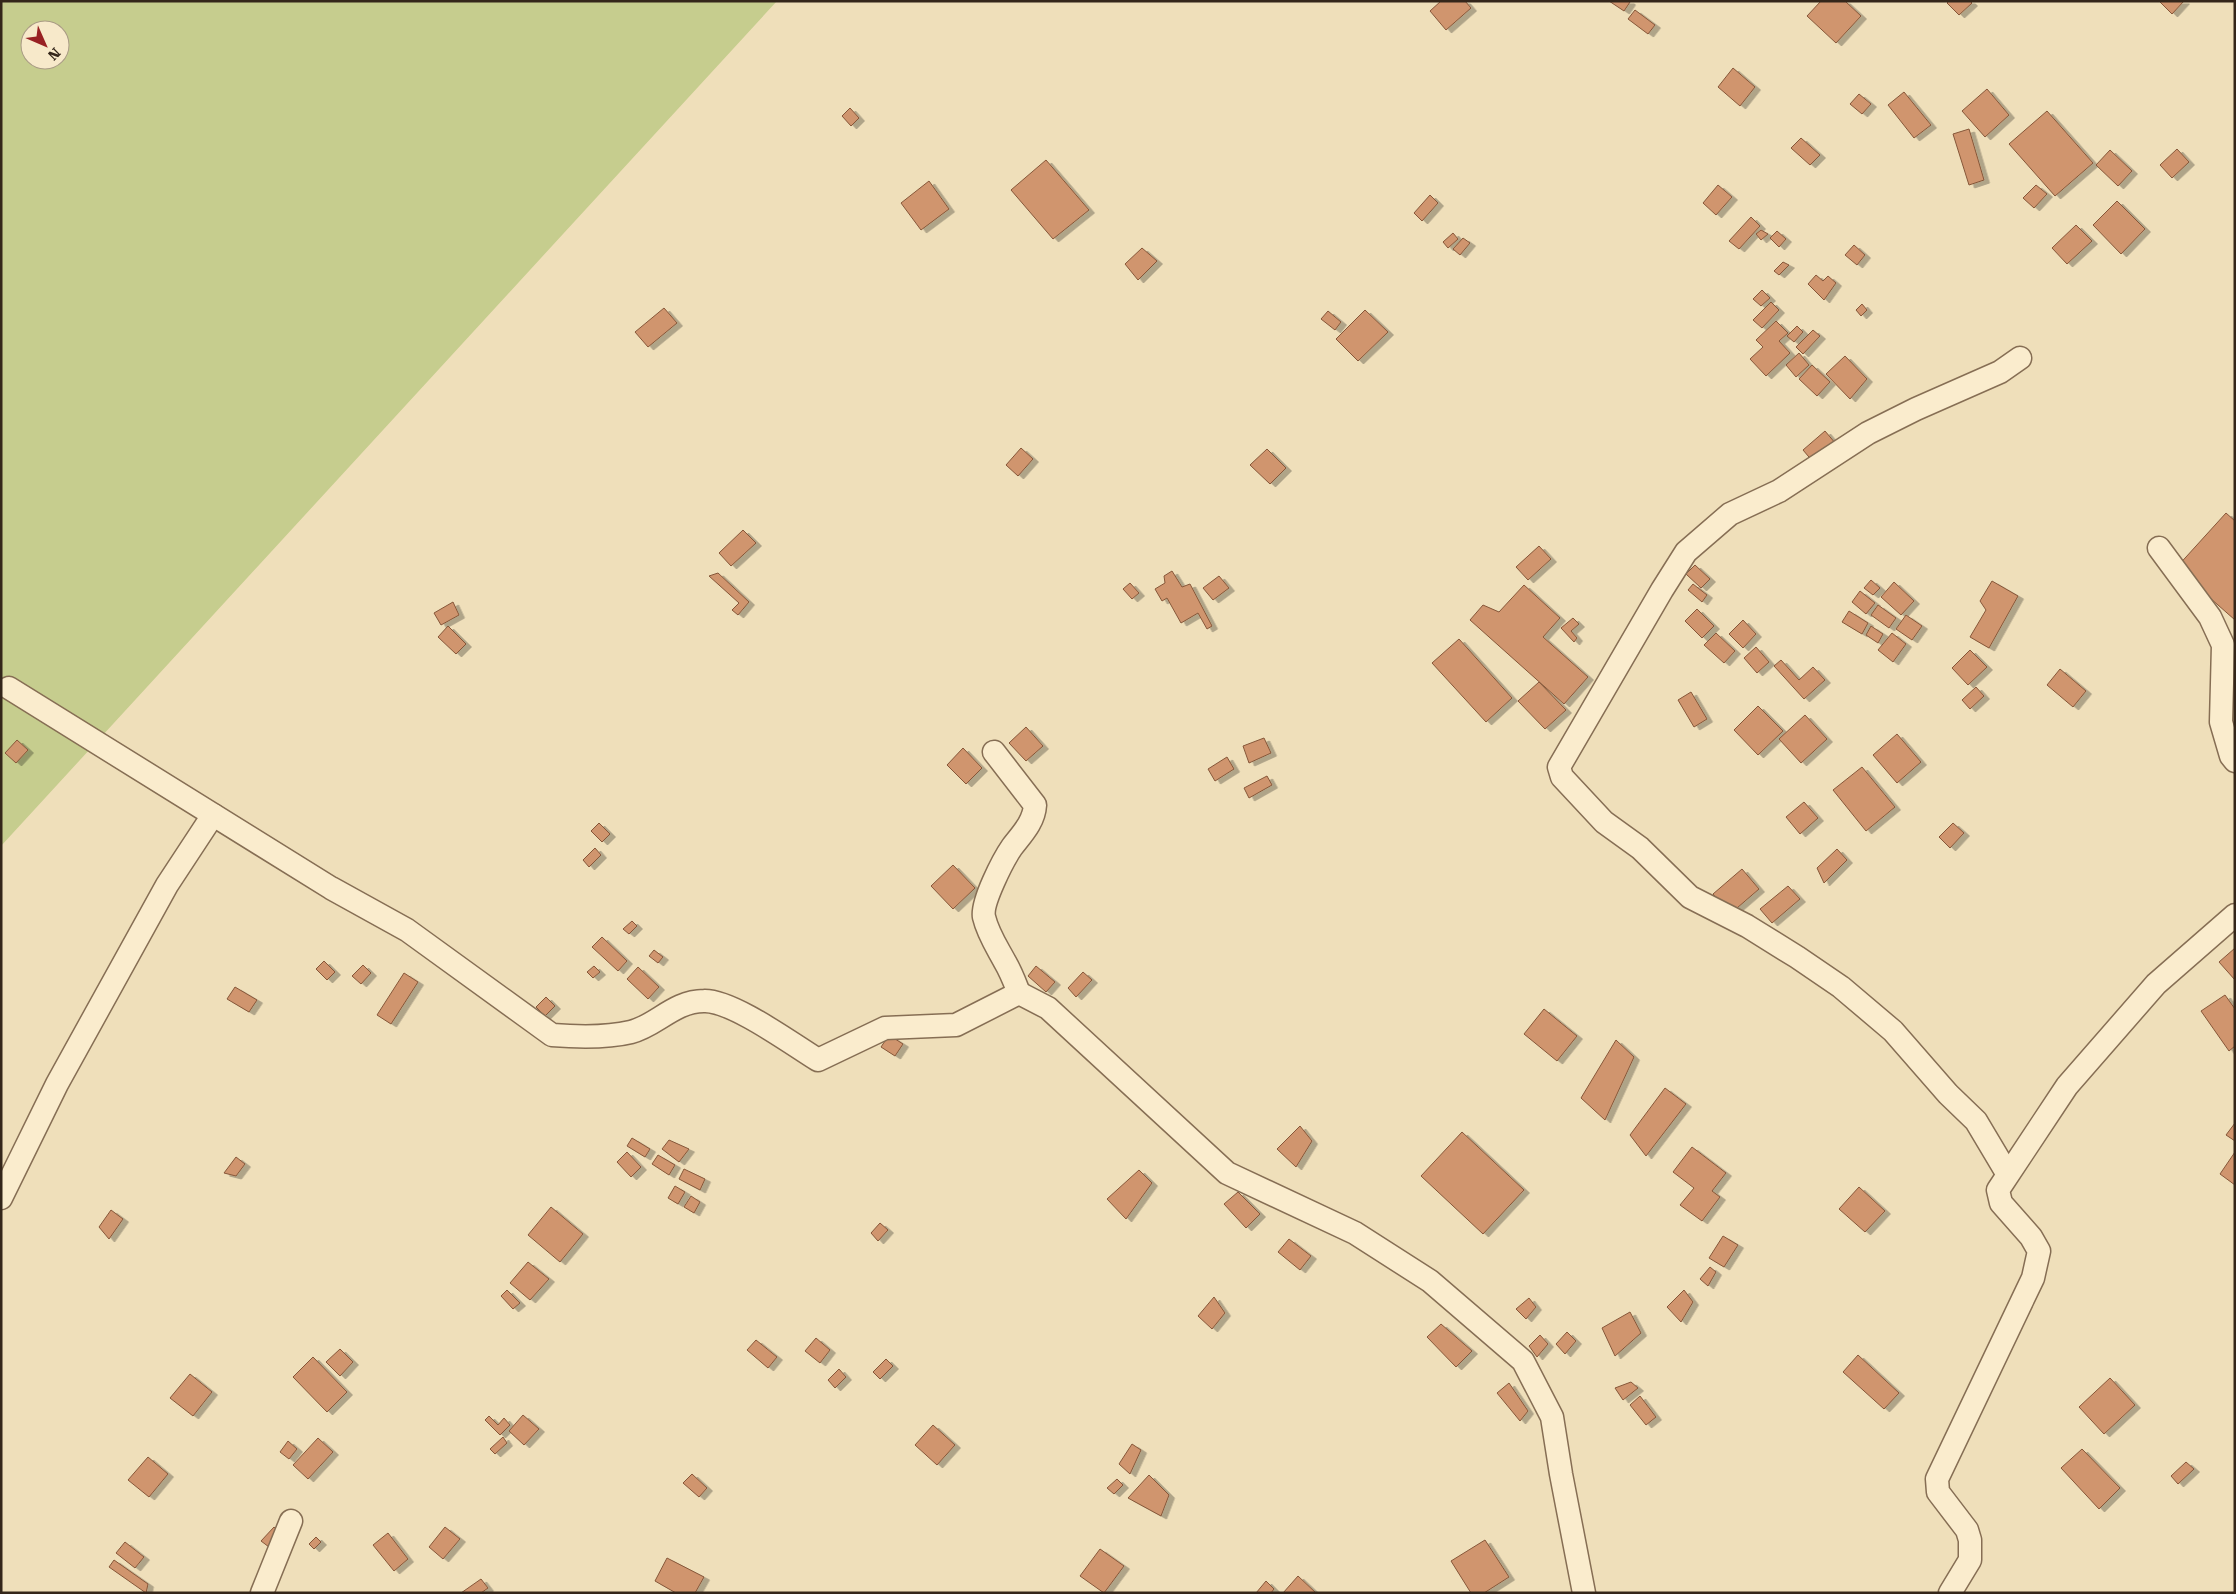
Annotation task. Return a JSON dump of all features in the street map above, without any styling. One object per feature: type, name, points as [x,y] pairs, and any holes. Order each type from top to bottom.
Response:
[{"type":"street","points":[[2008,1173],[1976,1121],[1948,1094],[1893,1031],[1841,987],[1747,926],[1690,897],[1640,848],[1604,822],[1562,777],[1559,767],[1686,552],[1730,514],[1779,491],[1868,433],[1916,409],[2000,372],[2020,358]]},
{"type":"street","points":[[2159,548],[2210,617],[2222,645],[2221,722],[2231,756],[2235,761]]},
{"type":"street","points":[[9,688],[331,888],[407,930],[552,1035],[580,1038],[632,1032],[684,1004],[705,1000],[731,1007],[818,1060],[885,1028],[956,1025],[1019,993]]},
{"type":"street","points":[[994,752],[1035,805],[1034,815],[1029,826],[1006,856],[992,885],[983,915],[994,947],[1005,961],[1019,993],[1048,1008],[1227,1173],[1355,1233],[1430,1282],[1522,1361],[1552,1417],[1584,1593]]},
{"type":"street","points":[[1,1198],[57,1084],[167,885],[213,816]]},
{"type":"street","points":[[1950,1593],[1970,1560],[1970,1540],[1967,1530],[1938,1492],[1937,1479],[2033,1278],[2039,1251],[2031,1237],[2001,1203],[1998,1190],[2067,1086],[2150,991],[2235,915]]},
{"type":"street","points":[[262,1593],[291,1521]]},
{"type":"green space","points":[[1,1],[777,1],[1,846]]},
{"type":"building","points":[[1441,1],[1465,1],[1471,8],[1446,30],[1430,11]]},
{"type":"building","points":[[1609,1],[1629,1],[1630,2],[1624,11]]},
{"type":"building","points":[[1821,1],[1845,1],[1861,16],[1836,43],[1807,16]]},
{"type":"building","points":[[1949,1],[1970,1],[1972,3],[1959,15],[1947,3]]},
{"type":"building","points":[[2159,1],[2184,1],[2172,14]]},
{"type":"building","points":[[1635,10],[1655,25],[1648,34],[1628,19]]},
{"type":"building","points":[[1733,68],[1755,87],[1740,106],[1718,87]]},
{"type":"building","points":[[1987,89],[2009,115],[1985,137],[1962,111]]},
{"type":"building","points":[[1904,92],[1931,125],[1914,138],[1888,105]]},
{"type":"building","points":[[1859,94],[1871,104],[1862,114],[1850,104]]},
{"type":"building","points":[[850,108],[859,118],[851,126],[842,116]]},
{"type":"building","points":[[2047,111],[2093,163],[2055,196],[2009,144]]},
{"type":"building","points":[[1969,129],[1984,180],[1969,185],[1953,134]]},
{"type":"building","points":[[1801,138],[1820,155],[1810,165],[1791,148]]},
{"type":"building","points":[[2177,149],[2189,162],[2172,178],[2160,165]]},
{"type":"building","points":[[2110,150],[2132,171],[2118,186],[2096,165]]},
{"type":"building","points":[[1046,160],[1089,210],[1053,239],[1011,190]]},
{"type":"building","points":[[929,181],[949,209],[921,230],[901,203]]},
{"type":"building","points":[[1718,185],[1732,197],[1716,215],[1703,203]]},
{"type":"building","points":[[2036,185],[2047,194],[2034,208],[2023,198]]},
{"type":"building","points":[[1430,195],[1438,203],[1422,221],[1414,213]]},
{"type":"building","points":[[2117,201],[2145,229],[2121,254],[2093,225]]},
{"type":"building","points":[[1751,217],[1760,226],[1739,249],[1729,241]]},
{"type":"building","points":[[2076,225],[2092,241],[2067,264],[2052,248]]},
{"type":"building","points":[[1761,230],[1768,234],[1761,240],[1756,234]]},
{"type":"building","points":[[1777,231],[1786,239],[1779,247],[1770,238]]},
{"type":"building","points":[[1453,233],[1458,239],[1448,248],[1443,242]]},
{"type":"building","points":[[1463,238],[1470,243],[1460,255],[1453,249]]},
{"type":"building","points":[[1854,245],[1865,255],[1857,265],[1845,255]]},
{"type":"building","points":[[1142,248],[1157,261],[1138,280],[1125,264]]},
{"type":"building","points":[[1783,262],[1789,265],[1779,275],[1774,271]]},
{"type":"building","points":[[1816,275],[1823,281],[1828,276],[1836,283],[1824,300],[1808,284]]},
{"type":"building","points":[[1762,290],[1770,298],[1761,306],[1753,299]]},
{"type":"building","points":[[1771,302],[1779,310],[1762,328],[1753,320]]},
{"type":"building","points":[[1862,304],[1867,310],[1861,316],[1856,310]]},
{"type":"building","points":[[664,308],[677,323],[648,347],[635,332]]},
{"type":"building","points":[[1365,310],[1388,332],[1358,361],[1336,339]]},
{"type":"building","points":[[1328,311],[1341,322],[1335,330],[1321,319]]},
{"type":"building","points":[[1776,321],[1788,333],[1779,341],[1790,353],[1766,376],[1750,359],[1763,347],[1756,340]]},
{"type":"building","points":[[1797,326],[1803,332],[1794,342],[1787,336]]},
{"type":"building","points":[[1813,330],[1820,336],[1803,354],[1796,347]]},
{"type":"building","points":[[1799,353],[1809,365],[1796,377],[1786,365]]},
{"type":"building","points":[[1845,356],[1867,379],[1850,399],[1826,374]]},
{"type":"building","points":[[1812,365],[1830,382],[1817,396],[1799,379]]},
{"type":"building","points":[[1825,431],[1836,444],[1814,463],[1803,450]]},
{"type":"building","points":[[1021,448],[1033,459],[1018,476],[1006,465]]},
{"type":"building","points":[[1267,449],[1286,468],[1270,484],[1250,465]]},
{"type":"building","points":[[2226,513],[2235,521],[2235,620],[2176,568]]},
{"type":"building","points":[[743,530],[756,543],[731,566],[719,553]]},
{"type":"building","points":[[1539,546],[1551,559],[1528,580],[1516,567]]},
{"type":"building","points":[[1695,565],[1710,579],[1701,588],[1686,574]]},
{"type":"building","points":[[1172,571],[1182,587],[1190,584],[1212,626],[1207,629],[1198,613],[1181,623],[1167,598],[1162,601],[1155,589],[1165,583],[1164,576]]},
{"type":"building","points":[[718,573],[749,602],[738,615],[732,610],[739,603],[709,576]]},
{"type":"building","points":[[1219,576],[1229,588],[1213,600],[1203,588]]},
{"type":"building","points":[[1871,580],[1880,588],[1873,595],[1864,588]]},
{"type":"building","points":[[1992,581],[2018,596],[1989,648],[1970,637],[1986,610],[1980,601]]},
{"type":"building","points":[[1894,582],[1914,601],[1901,615],[1881,597]]},
{"type":"building","points":[[1130,583],[1139,593],[1132,599],[1123,589]]},
{"type":"building","points":[[1693,584],[1707,595],[1702,602],[1688,590]]},
{"type":"building","points":[[1524,585],[1560,618],[1543,637],[1588,677],[1564,704],[1470,620],[1483,605],[1499,612]]},
{"type":"building","points":[[1860,591],[1875,603],[1866,614],[1852,602]]},
{"type":"building","points":[[453,602],[459,615],[441,625],[434,613]]},
{"type":"building","points":[[1878,605],[1896,618],[1889,628],[1871,615]]},
{"type":"building","points":[[1697,609],[1714,626],[1702,638],[1685,621]]},
{"type":"building","points":[[1849,611],[1868,623],[1862,634],[1842,622]]},
{"type":"building","points":[[1906,615],[1922,626],[1912,640],[1896,629]]},
{"type":"building","points":[[1573,618],[1579,624],[1571,631],[1577,638],[1574,642],[1561,628]]},
{"type":"building","points":[[1743,620],[1756,634],[1743,648],[1729,634]]},
{"type":"building","points":[[448,626],[466,644],[456,654],[438,637]]},
{"type":"building","points":[[1871,626],[1883,634],[1878,643],[1866,635]]},
{"type":"building","points":[[1716,633],[1735,651],[1724,663],[1704,645]]},
{"type":"building","points":[[1892,633],[1906,644],[1893,662],[1878,650]]},
{"type":"building","points":[[1459,639],[1512,698],[1486,722],[1432,663]]},
{"type":"building","points":[[1756,647],[1769,662],[1757,673],[1744,658]]},
{"type":"building","points":[[1970,650],[1987,667],[1968,685],[1952,668]]},
{"type":"building","points":[[1781,660],[1799,680],[1813,667],[1825,680],[1804,699],[1774,666]]},
{"type":"building","points":[[2060,669],[2086,691],[2073,707],[2047,685]]},
{"type":"building","points":[[1539,682],[1566,710],[1545,729],[1518,701]]},
{"type":"building","points":[[1976,687],[1984,696],[1970,709],[1962,700]]},
{"type":"building","points":[[1691,692],[1707,719],[1694,727],[1678,700]]},
{"type":"building","points":[[1758,706],[1783,731],[1758,755],[1734,730]]},
{"type":"building","points":[[1805,715],[1827,739],[1801,763],[1779,739]]},
{"type":"building","points":[[1026,727],[1043,746],[1026,761],[1009,743]]},
{"type":"building","points":[[1897,734],[1921,762],[1897,783],[1873,755]]},
{"type":"building","points":[[1264,738],[1271,753],[1249,763],[1243,746]]},
{"type":"building","points":[[17,740],[28,750],[16,763],[5,753]]},
{"type":"building","points":[[963,748],[982,768],[966,784],[947,765]]},
{"type":"building","points":[[1227,757],[1234,769],[1215,781],[1208,769]]},
{"type":"building","points":[[1862,767],[1895,807],[1866,831],[1833,790]]},
{"type":"building","points":[[1267,776],[1272,785],[1249,798],[1244,788]]},
{"type":"building","points":[[1804,802],[1818,818],[1800,834],[1786,817]]},
{"type":"building","points":[[599,823],[610,834],[602,842],[591,831]]},
{"type":"building","points":[[1953,823],[1964,833],[1950,848],[1939,837]]},
{"type":"building","points":[[595,848],[601,855],[589,867],[583,860]]},
{"type":"building","points":[[1837,849],[1847,860],[1824,883],[1817,868]]},
{"type":"building","points":[[953,865],[975,888],[953,909],[931,886]]},
{"type":"building","points":[[1742,869],[1759,889],[1730,914],[1713,894]]},
{"type":"building","points":[[1788,886],[1800,899],[1772,923],[1760,909]]},
{"type":"building","points":[[632,921],[637,926],[629,934],[623,929]]},
{"type":"building","points":[[602,937],[627,961],[618,971],[592,947]]},
{"type":"building","points":[[2235,948],[2235,980],[2219,962]]},
{"type":"building","points":[[654,950],[663,957],[658,963],[649,956]]},
{"type":"building","points":[[324,961],[335,972],[327,980],[316,969]]},
{"type":"building","points":[[363,965],[371,973],[361,984],[352,976]]},
{"type":"building","points":[[594,966],[600,972],[593,978],[587,972]]},
{"type":"building","points":[[1036,966],[1055,982],[1046,992],[1028,976]]},
{"type":"building","points":[[638,967],[659,987],[648,999],[627,979]]},
{"type":"building","points":[[1083,972],[1092,980],[1076,997],[1068,988]]},
{"type":"building","points":[[404,973],[418,982],[391,1024],[377,1015]]},
{"type":"building","points":[[235,987],[257,1000],[249,1012],[227,999]]},
{"type":"building","points":[[2225,995],[2235,1009],[2235,1046],[2229,1051],[2201,1011]]},
{"type":"building","points":[[546,997],[555,1006],[545,1016],[536,1007]]},
{"type":"building","points":[[1544,1009],[1577,1036],[1557,1061],[1524,1034]]},
{"type":"building","points":[[889,1035],[903,1044],[895,1056],[881,1047]]},
{"type":"building","points":[[1616,1040],[1634,1057],[1605,1120],[1581,1098]]},
{"type":"building","points":[[1665,1088],[1686,1104],[1646,1156],[1630,1135]]},
{"type":"building","points":[[2235,1123],[2235,1141],[2226,1135]]},
{"type":"building","points":[[1300,1126],[1312,1141],[1296,1167],[1277,1149]]},
{"type":"building","points":[[1462,1132],[1524,1190],[1483,1234],[1421,1176]]},
{"type":"building","points":[[632,1138],[650,1149],[645,1157],[627,1146]]},
{"type":"building","points":[[669,1140],[689,1149],[679,1162],[662,1149]]},
{"type":"building","points":[[1692,1147],[1726,1173],[1712,1191],[1720,1197],[1702,1221],[1680,1205],[1694,1188],[1673,1172]]},
{"type":"building","points":[[627,1152],[641,1167],[631,1177],[617,1162]]},
{"type":"building","points":[[2235,1152],[2235,1185],[2220,1174]]},
{"type":"building","points":[[658,1155],[675,1165],[669,1175],[652,1164]]},
{"type":"building","points":[[236,1157],[245,1164],[236,1176],[224,1173]]},
{"type":"building","points":[[684,1169],[705,1179],[700,1190],[679,1179]]},
{"type":"building","points":[[1139,1170],[1152,1183],[1126,1219],[1107,1199]]},
{"type":"building","points":[[675,1186],[685,1192],[678,1204],[668,1198]]},
{"type":"building","points":[[1859,1187],[1885,1211],[1865,1232],[1839,1209]]},
{"type":"building","points":[[1238,1192],[1260,1214],[1246,1228],[1224,1204]]},
{"type":"building","points":[[691,1196],[700,1202],[694,1213],[684,1207]]},
{"type":"building","points":[[551,1207],[583,1234],[560,1262],[528,1235]]},
{"type":"building","points":[[111,1210],[123,1219],[109,1239],[99,1227]]},
{"type":"building","points":[[880,1223],[888,1230],[878,1241],[871,1233]]},
{"type":"building","points":[[1723,1236],[1738,1245],[1724,1267],[1709,1258]]},
{"type":"building","points":[[1289,1239],[1311,1256],[1300,1270],[1278,1252]]},
{"type":"building","points":[[528,1262],[549,1279],[530,1300],[510,1283]]},
{"type":"building","points":[[1710,1267],[1716,1272],[1708,1286],[1700,1279]]},
{"type":"building","points":[[507,1290],[520,1303],[513,1309],[501,1296]]},
{"type":"building","points":[[1684,1290],[1693,1302],[1681,1322],[1667,1307]]},
{"type":"building","points":[[1214,1297],[1225,1313],[1212,1329],[1198,1316]]},
{"type":"building","points":[[1529,1298],[1536,1307],[1526,1319],[1516,1309]]},
{"type":"building","points":[[1630,1312],[1641,1333],[1615,1356],[1602,1328]]},
{"type":"building","points":[[1441,1324],[1472,1351],[1456,1367],[1427,1337]]},
{"type":"building","points":[[1567,1332],[1576,1341],[1565,1354],[1556,1344]]},
{"type":"building","points":[[1540,1335],[1548,1344],[1537,1357],[1529,1346]]},
{"type":"building","points":[[816,1338],[830,1350],[820,1363],[805,1351]]},
{"type":"building","points":[[756,1340],[777,1357],[768,1368],[747,1350]]},
{"type":"building","points":[[340,1349],[353,1362],[340,1376],[326,1362]]},
{"type":"building","points":[[1858,1355],[1899,1393],[1884,1409],[1843,1372]]},
{"type":"building","points":[[313,1357],[347,1392],[327,1412],[293,1377]]},
{"type":"building","points":[[886,1359],[893,1366],[880,1379],[873,1372]]},
{"type":"building","points":[[839,1369],[846,1377],[835,1388],[828,1380]]},
{"type":"building","points":[[190,1374],[212,1392],[193,1416],[170,1398]]},
{"type":"building","points":[[2110,1378],[2135,1405],[2104,1434],[2079,1407]]},
{"type":"building","points":[[1631,1382],[1638,1388],[1623,1400],[1615,1388]]},
{"type":"building","points":[[1509,1383],[1528,1411],[1520,1421],[1497,1393]]},
{"type":"building","points":[[1640,1396],[1656,1417],[1646,1425],[1630,1405]]},
{"type":"building","points":[[523,1415],[539,1429],[524,1445],[509,1431]]},
{"type":"building","points":[[489,1416],[498,1425],[504,1418],[510,1425],[500,1435],[485,1420]]},
{"type":"building","points":[[933,1425],[955,1445],[937,1465],[915,1445]]},
{"type":"building","points":[[503,1437],[507,1443],[495,1454],[490,1449]]},
{"type":"building","points":[[318,1438],[333,1452],[308,1479],[293,1465]]},
{"type":"building","points":[[288,1441],[297,1449],[289,1459],[280,1452]]},
{"type":"building","points":[[1132,1444],[1141,1450],[1130,1474],[1119,1464]]},
{"type":"building","points":[[2082,1449],[2120,1488],[2099,1509],[2061,1468]]},
{"type":"building","points":[[148,1457],[168,1474],[149,1497],[128,1480]]},
{"type":"building","points":[[2186,1462],[2194,1469],[2178,1484],[2171,1476]]},
{"type":"building","points":[[692,1474],[707,1488],[699,1497],[683,1483]]},
{"type":"building","points":[[1149,1475],[1169,1495],[1161,1516],[1128,1498]]},
{"type":"building","points":[[1117,1479],[1123,1485],[1114,1494],[1107,1488]]},
{"type":"building","points":[[274,1527],[282,1534],[269,1547],[261,1541]]},
{"type":"building","points":[[445,1527],[460,1539],[443,1559],[429,1547]]},
{"type":"building","points":[[388,1533],[408,1559],[394,1571],[373,1545]]},
{"type":"building","points":[[316,1537],[321,1542],[314,1549],[309,1544]]},
{"type":"building","points":[[1485,1540],[1509,1577],[1484,1593],[1471,1593],[1451,1561]]},
{"type":"building","points":[[125,1542],[144,1557],[135,1568],[116,1553]]},
{"type":"building","points":[[1100,1549],[1124,1566],[1104,1593],[1080,1576]]},
{"type":"building","points":[[667,1558],[704,1577],[695,1593],[676,1593],[655,1581]]},
{"type":"building","points":[[114,1560],[148,1584],[146,1593],[109,1567]]},
{"type":"building","points":[[1298,1576],[1316,1593],[1283,1593]]},
{"type":"building","points":[[481,1579],[488,1588],[481,1593],[461,1593]]},
{"type":"building","points":[[1266,1581],[1274,1589],[1271,1593],[1256,1593]]}]
